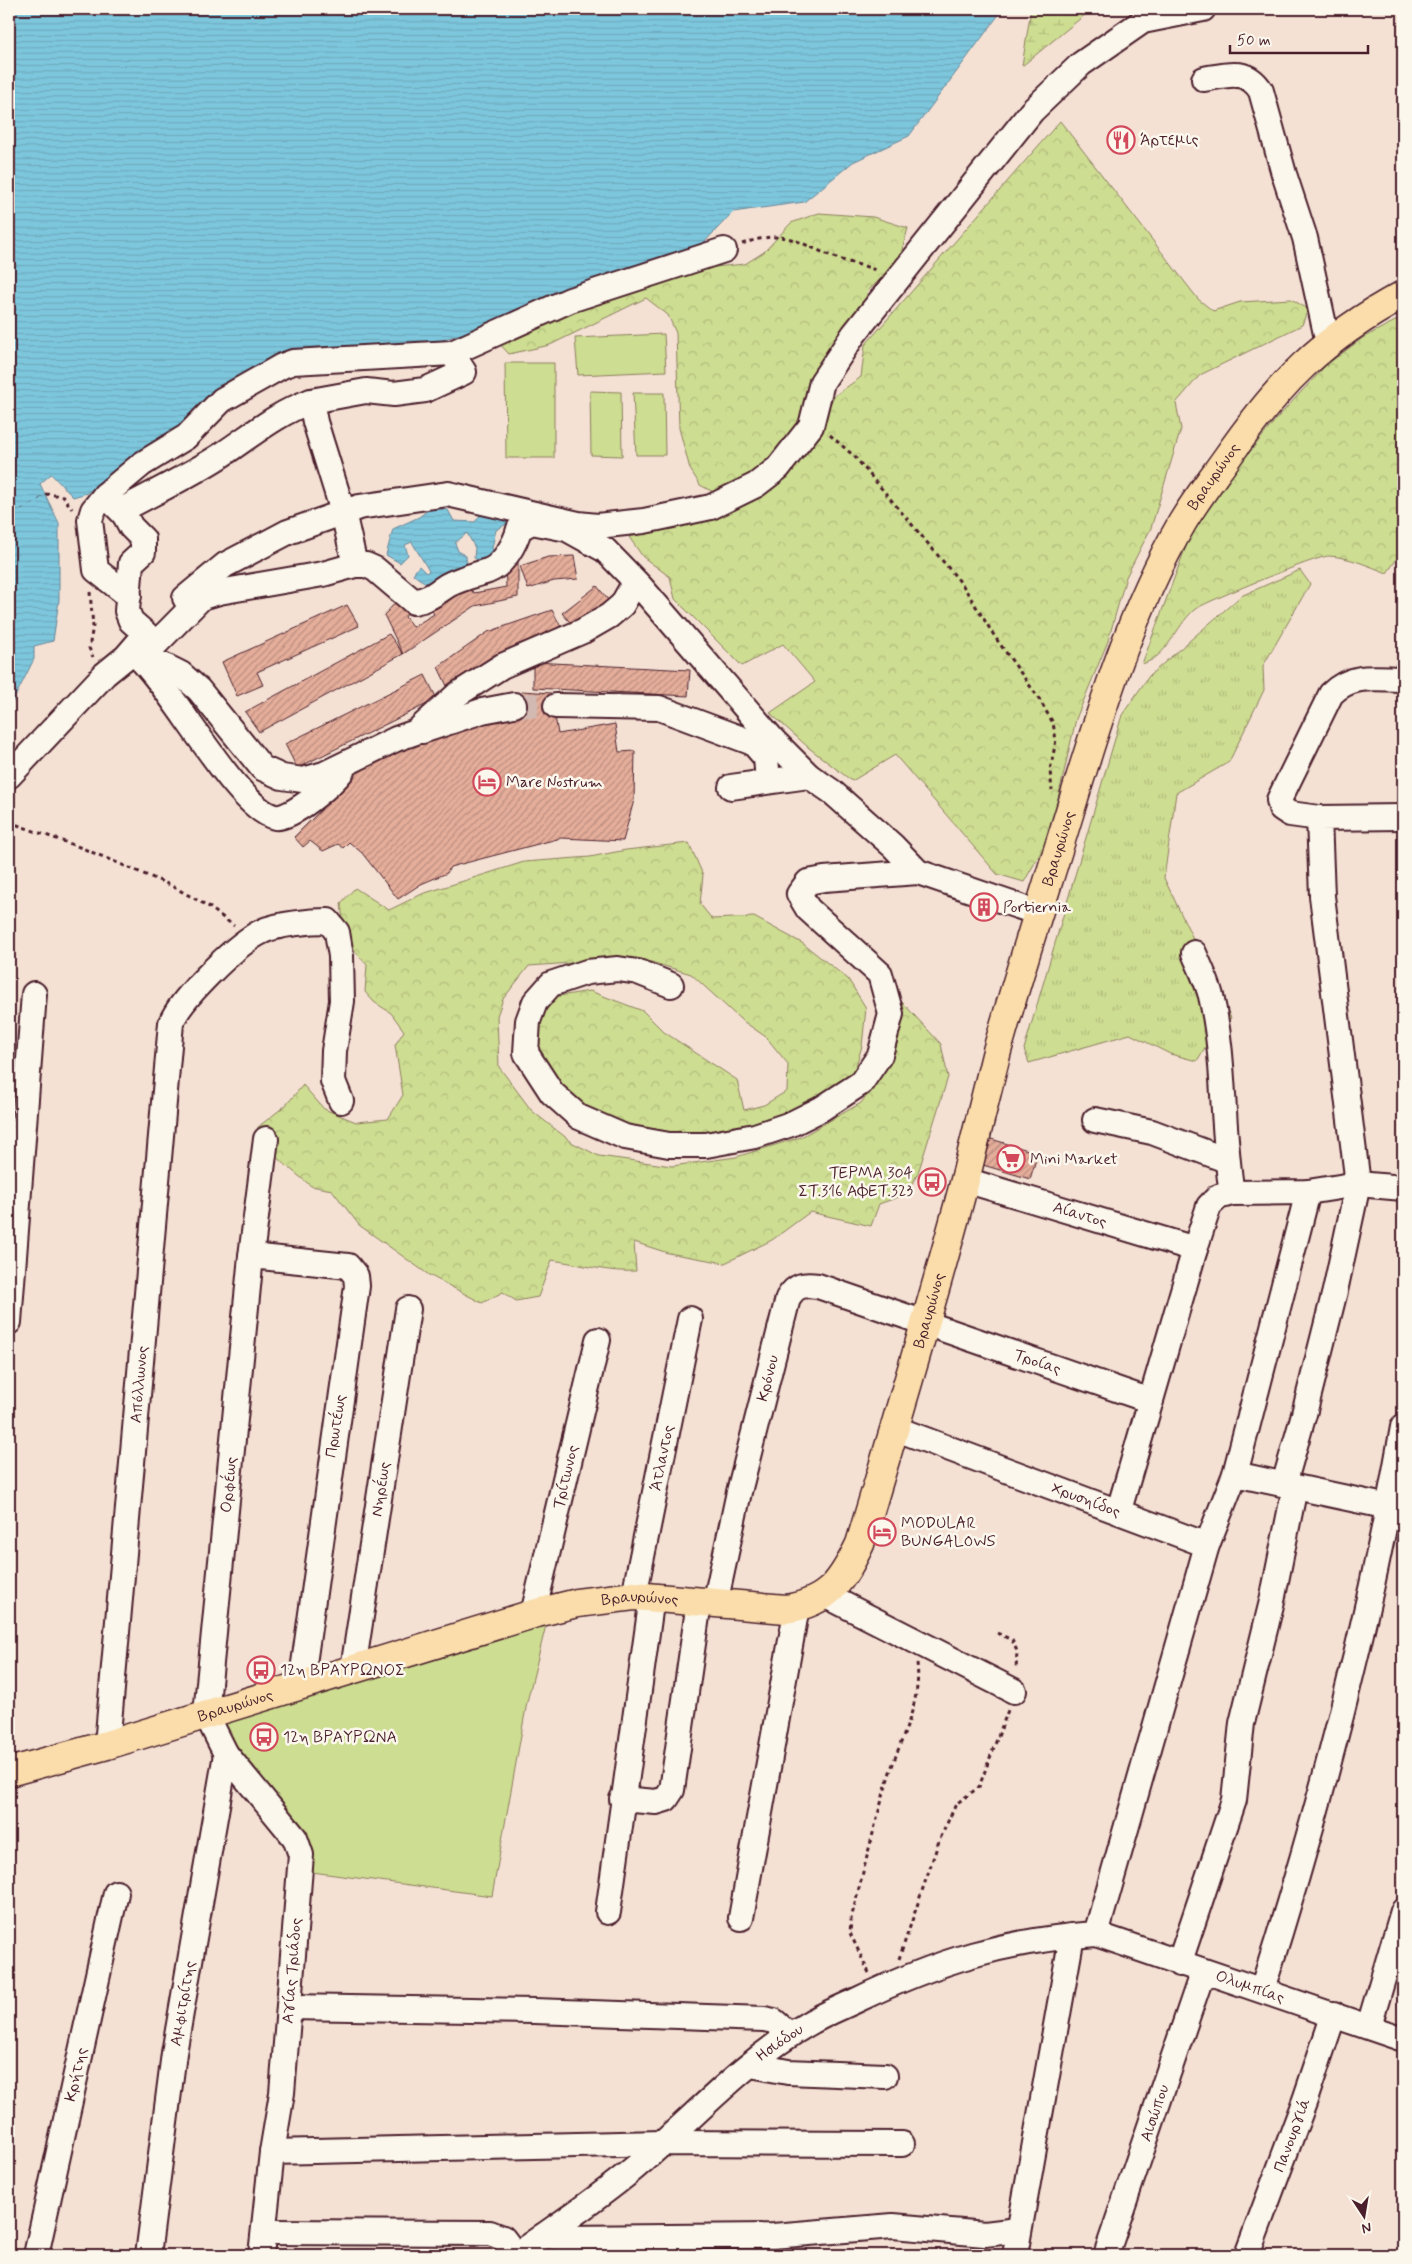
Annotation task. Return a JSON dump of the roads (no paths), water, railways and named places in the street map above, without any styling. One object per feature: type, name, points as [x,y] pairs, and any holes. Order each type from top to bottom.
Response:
[{"type":"main road","name":"Βραυρώνος","points":[[9,1772],[107,1745],[533,1614],[577,1603],[643,1596],[773,1609],[797,1607],[825,1595],[834,1588],[848,1570],[860,1544],[925,1322],[965,1180],[997,1052],[1038,913],[1092,740],[1118,664],[1153,580],[1183,521],[1253,419],[1288,378],[1328,343],[1403,295]]},
{"type":"street","points":[[139,648],[190,594],[225,565],[288,532],[343,512],[448,494],[578,524],[598,526],[679,514],[711,507],[756,485],[778,468],[811,426],[822,382],[854,334],[1032,111],[1080,64],[1143,21],[1203,9]]},
{"type":"street","points":[[1204,79],[1243,76],[1254,80],[1261,91],[1304,238],[1328,343]]},
{"type":"street","points":[[128,596],[96,570],[90,520],[93,510],[105,495],[142,464],[186,437],[222,400],[282,366],[293,362],[452,353],[570,300],[724,250]]},
{"type":"street","points":[[123,512],[122,510],[222,455],[262,425],[286,410],[311,401],[366,391],[394,394],[425,390],[464,372],[452,353]]},
{"type":"street","points":[[311,401],[315,422],[343,512],[356,565]]},
{"type":"street","points":[[105,495],[123,512],[131,527],[143,539],[143,552],[131,563],[127,611],[139,648],[240,792],[264,813],[276,818],[288,814],[331,784],[352,761]]},
{"type":"street","points":[[9,776],[105,674],[202,597],[366,564],[376,569],[414,602],[429,599],[448,585],[490,570],[516,543],[519,528],[532,522],[567,529],[605,550],[774,741],[809,776],[845,804],[893,846],[918,872]]},
{"type":"street","points":[[416,732],[458,694],[502,666],[583,631],[609,616],[622,605],[635,582]]},
{"type":"street","points":[[139,648],[163,665],[181,674],[199,690],[262,768],[282,777],[304,780],[324,774],[396,739],[482,711],[514,705]]},
{"type":"street","points":[[1403,678],[1357,679],[1342,683],[1331,694],[1280,800],[1281,808],[1290,814],[1319,818],[1403,817]]},
{"type":"street","points":[[556,706],[660,708],[753,743],[766,758],[768,781]]},
{"type":"street","points":[[731,788],[809,776]]},
{"type":"street","points":[[1179,1964],[1234,1800],[1242,1722],[1272,1601],[1290,1485],[1304,1414],[1335,1292],[1358,1184],[1322,896],[1319,818]]},
{"type":"street","points":[[671,985],[638,972],[618,969],[587,972],[550,984],[535,1002],[528,1022],[526,1053],[552,1093],[579,1117],[625,1137],[669,1145],[706,1145],[756,1136],[792,1124],[861,1083],[880,1055],[892,1014],[880,974],[808,909],[799,894],[808,882],[824,879],[918,872],[1038,913]]},
{"type":"street","name":"Απόλλωνος","points":[[107,1745],[171,1023],[176,1011],[192,992],[246,940],[265,930],[315,921],[328,921],[338,932],[342,1001],[334,1051],[333,1081],[342,1101]]},
{"type":"street","points":[[1194,953],[1212,1004],[1222,1073],[1226,1160],[1232,1192]]},
{"type":"street","points":[[9,1322],[34,994]]},
{"type":"street","points":[[1095,1120],[1152,1132],[1226,1160]]},
{"type":"street","name":"Ορφέως","points":[[206,1714],[251,1256],[266,1139]]},
{"type":"street","name":"Αίαντος","points":[[965,1180],[1195,1249]]},
{"type":"street","points":[[1119,1510],[1209,1206],[1218,1197],[1232,1192],[1308,1192],[1358,1184],[1403,1188]]},
{"type":"street","points":[[1096,1934],[1208,1545],[1235,1474],[1308,1192]]},
{"type":"street","name":"Πρωτέως","points":[[251,1256],[348,1266],[356,1276],[357,1286],[301,1685]]},
{"type":"street","name":"Κρόνου","points":[[707,1603],[739,1492],[788,1298],[794,1289],[804,1284],[818,1286],[925,1322]]},
{"type":"street","name":"Νηρέως","points":[[353,1669],[408,1309]]},
{"type":"street","name":"Άτλαντος","points":[[608,1912],[643,1596],[690,1319]]},
{"type":"street","name":"Τροίας","points":[[925,1322],[1151,1401]]},
{"type":"street","name":"Τρίτωνος","points":[[533,1614],[598,1340]]},
{"type":"street","points":[[1262,1990],[1298,1875],[1396,1508],[1403,1427]]},
{"type":"street","name":"Χρυσηίδος","points":[[894,1428],[1119,1510],[1208,1545]]},
{"type":"street","points":[[1235,1474],[1396,1508]]},
{"type":"street","points":[[825,1595],[1014,1691]]},
{"type":"street","points":[[622,1799],[656,1802],[666,1799],[672,1790],[707,1603]]},
{"type":"street","points":[[742,1918],[797,1607]]},
{"type":"street","name":"Αγίας Τριάδος","points":[[206,1714],[226,1754],[295,1838],[301,1855],[282,2093],[272,2152],[261,2255]]},
{"type":"street","name":"Αμφιτρίτης","points":[[148,2255],[174,2053],[226,1754]]},
{"type":"street","name":"Κρήτης","points":[[36,2255],[116,1893]]},
{"type":"street","points":[[1370,2026],[1403,1911]]},
{"type":"street","name":"Ολυμπίας","points":[[1096,1934],[1179,1964],[1370,2026],[1403,2039]]},
{"type":"street","name":"Ησιόδου","points":[[516,2255],[631,2171],[750,2065],[806,2024],[878,1990],[951,1960],[1005,1946],[1096,1934]]},
{"type":"street","points":[[1015,2255],[1072,1936]]},
{"type":"street","name":"Αισώπου","points":[[1106,2255],[1203,1971]]},
{"type":"street","points":[[289,2007],[525,2011],[764,2020],[774,2022],[790,2036]]},
{"type":"street","name":"Πανουργιά","points":[[1247,2255],[1305,2100],[1334,2014]]},
{"type":"street","points":[[750,2065],[788,2072],[885,2076]]},
{"type":"street","points":[[272,2152],[662,2143],[902,2144]]},
{"type":"street","points":[[543,2236],[565,2238],[773,2236],[892,2226],[985,2234],[1018,2230]]},
{"type":"street","points":[[264,2232],[490,2233],[503,2238],[516,2255]]},
{"type":"water","points":[[9,9],[1003,9],[909,136],[853,162],[804,202],[733,212],[695,252],[631,267],[565,290],[490,325],[445,339],[417,351],[286,359],[204,417],[87,493],[73,497],[51,474],[40,484],[59,523],[59,600],[53,641],[34,646],[34,659],[9,706]]},
{"type":"water","points":[[432,507],[448,510],[454,521],[475,522],[481,514],[509,516],[508,523],[496,530],[492,548],[496,557],[486,564],[474,558],[475,548],[467,533],[455,543],[458,551],[466,556],[467,572],[446,582],[433,584],[420,580],[413,574],[419,566],[426,573],[429,571],[412,542],[405,545],[408,555],[400,563],[386,555],[393,529],[419,517]]},
{"type":"tunnel","points":[[514,705],[556,706]]},
{"type":"place","name":"Άρτεμις","points":[[1121,140]]},
{"type":"place","name":"Mare Nostrum","points":[[487,782]]},
{"type":"place","name":"Portiernia","points":[[984,907]]},
{"type":"place","name":"Mini Market","points":[[1011,1159]]},
{"type":"place","name":"ΤΕΡΜΑ 304 ΣΤ.316 ΑΦΕΤ.323","points":[[932,1182]]},
{"type":"place","name":"MODULAR BUNGALOWS","points":[[882,1532]]},
{"type":"place","name":"12η ΒΡΑΥΡΩΝΟΣ","points":[[261,1670]]},
{"type":"place","name":"12η ΒΡΑΥΡΩΝΑ","points":[[264,1737]]}]
